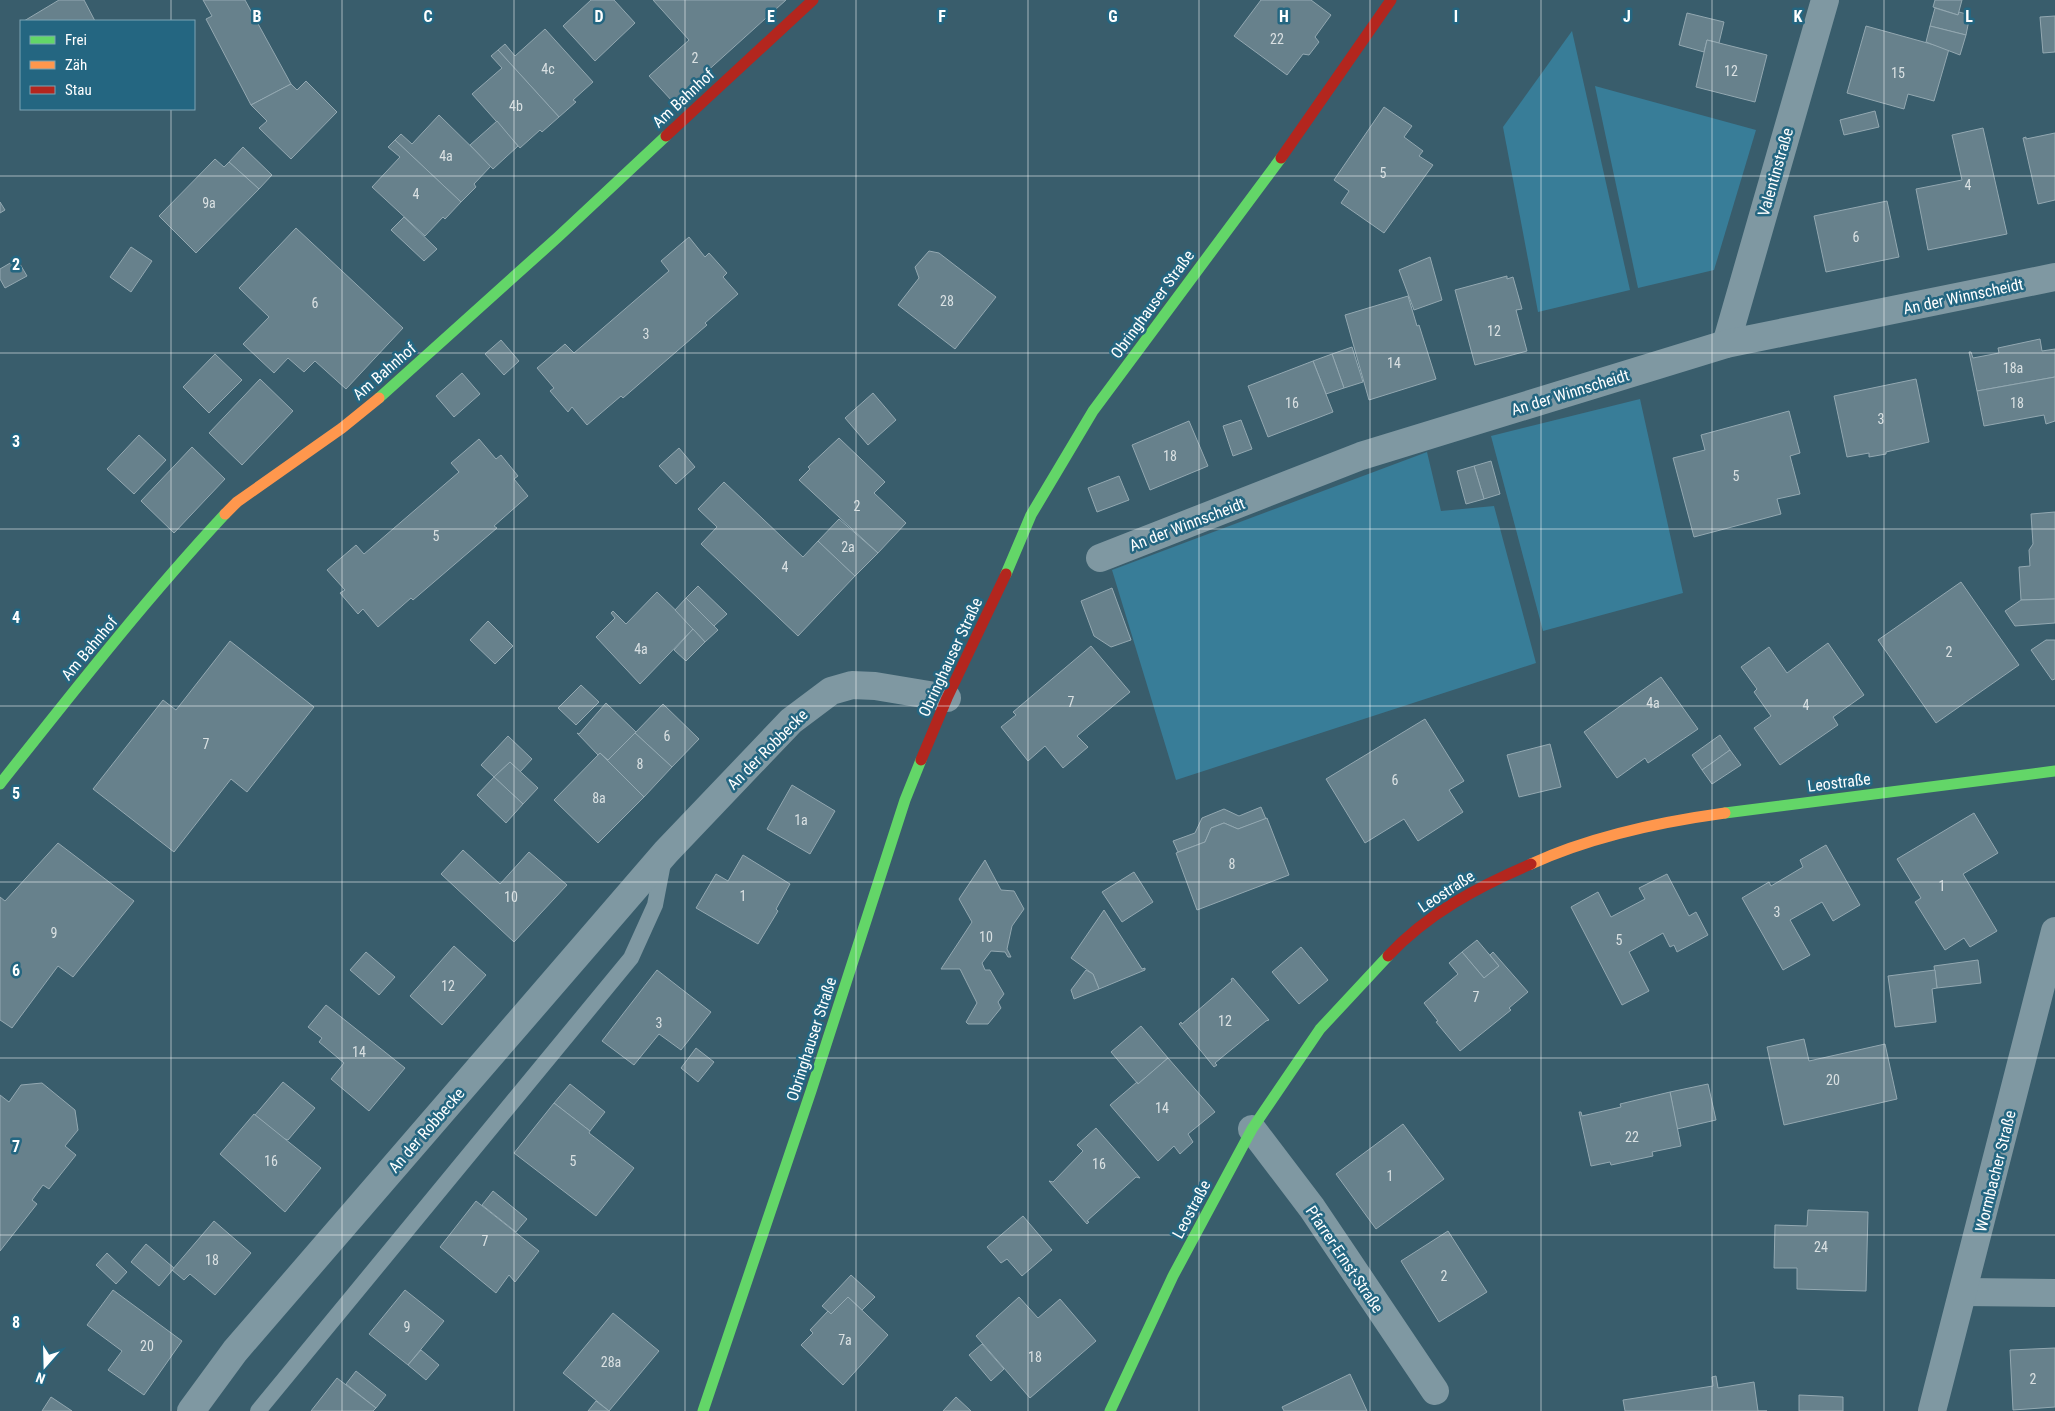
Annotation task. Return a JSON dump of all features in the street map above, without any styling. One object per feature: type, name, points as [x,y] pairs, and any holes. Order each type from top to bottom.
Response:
[{"type":"street","name":"Am Bahnhof","points":[[0,784],[68,698],[188,554],[238,502],[342,428],[389,389],[558,237],[812,0]]},
{"type":"street","name":"Obringhauser Straße","points":[[703,1411],[812,1091],[905,800],[947,698],[992,605],[1031,515],[1058,467],[1099,403],[1306,124],[1391,0]]},
{"type":"street","name":"Valentinstraße","points":[[1726,344],[1825,0]]},
{"type":"street","name":"An der Winnscheidt","points":[[1100,558],[1361,456],[1726,344],[2055,277]]},
{"type":"street","name":"An der Robbecke","points":[[191,1411],[235,1351],[666,852],[791,721],[831,690],[852,685],[875,686],[947,698]]},
{"type":"street","name":"Leostraße","points":[[1110,1411],[1173,1276],[1252,1129],[1320,1029],[1404,939],[1464,896],[1518,868],[1559,851],[1650,826],[1703,816],[2055,771]]},
{"type":"street","name":"Wormbacher Straße","points":[[1932,1411],[2055,931]]},
{"type":"street","name":"Pfarrer-Ernst-Straße","points":[[1252,1129],[1312,1208],[1435,1391]]},
{"type":"street","points":[[1964,1292],[2055,1293]]},
{"type":"lane","points":[[258,1411],[631,958],[655,905],[666,852]]},
{"type":"shaded area","points":[[1572,31],[1630,290],[1538,312],[1503,127]]},
{"type":"shaded area","points":[[1595,86],[1756,130],[1714,270],[1638,288]]},
{"type":"shaded area","points":[[1640,399],[1683,593],[1543,631],[1491,436]]},
{"type":"shaded area","points":[[1427,452],[1441,511],[1494,506],[1536,663],[1176,780],[1112,570]]},
{"type":"building","points":[[59,0],[84,0],[94,20],[26,20]]},
{"type":"building","points":[[203,0],[245,0],[291,84],[251,105],[206,19],[212,16]]},
{"type":"building","points":[[591,0],[614,0],[635,23],[595,61],[563,26]]},
{"type":"building","points":[[653,0],[786,0],[673,102],[649,76],[689,40]]},
{"type":"building","points":[[1261,0],[1311,0],[1331,15],[1315,37],[1319,42],[1309,55],[1303,54],[1287,75],[1234,36]]},
{"type":"building","points":[[1935,0],[1962,0],[1958,15],[1933,7]]},
{"type":"building","points":[[1935,8],[1958,15],[1959,12],[1970,15],[1966,35],[1930,26]]},
{"type":"building","points":[[1687,13],[1724,22],[1719,43],[1707,40],[1704,52],[1679,45]]},
{"type":"building","points":[[2055,16],[2055,52],[2043,53],[2040,17]]},
{"type":"building","points":[[1866,26],[1949,49],[1934,101],[1908,94],[1904,109],[1847,93]]},
{"type":"building","points":[[1930,26],[1966,35],[1960,55],[1926,42]]},
{"type":"building","points":[[545,29],[593,82],[573,100],[576,102],[559,117],[498,50],[505,44],[515,56]]},
{"type":"building","points":[[1707,40],[1767,55],[1755,102],[1696,87]]},
{"type":"building","points":[[498,50],[559,117],[542,132],[540,130],[520,148],[472,94],[502,68],[491,56]]},
{"type":"building","points":[[306,81],[337,112],[291,159],[259,128],[267,121],[251,105],[291,84],[297,90]]},
{"type":"building","points":[[1384,107],[1412,126],[1404,137],[1423,151],[1419,156],[1433,165],[1384,233],[1341,203],[1349,191],[1334,180]]},
{"type":"building","points":[[1875,111],[1879,127],[1844,135],[1840,120]]},
{"type":"building","points":[[439,115],[491,166],[474,184],[476,187],[461,202],[395,140],[401,134],[412,144]]},
{"type":"building","points":[[497,121],[518,146],[493,169],[470,145]]},
{"type":"building","points":[[1983,128],[2007,234],[1928,250],[1916,189],[1962,180],[1952,135]]},
{"type":"building","points":[[2055,133],[2055,200],[2038,204],[2023,138]]},
{"type":"building","points":[[395,140],[461,202],[425,236],[372,187],[400,157],[388,147]]},
{"type":"building","points":[[243,147],[272,175],[259,189],[229,162]]},
{"type":"building","points":[[215,159],[224,167],[229,162],[259,189],[196,253],[159,216]]},
{"type":"building","points":[[1887,201],[1899,257],[1826,272],[1814,216]]},
{"type":"building","points":[[0,202],[5,210],[0,213]]},
{"type":"building","points":[[404,217],[437,249],[424,261],[391,230]]},
{"type":"building","points":[[296,228],[403,328],[346,389],[315,361],[304,372],[288,358],[274,373],[243,344],[269,317],[239,288]]},
{"type":"building","points":[[689,237],[705,257],[709,253],[727,273],[723,277],[738,294],[705,323],[707,325],[623,398],[621,396],[587,425],[572,407],[568,412],[550,391],[554,388],[537,368],[565,344],[574,353],[669,271],[661,261]]},
{"type":"building","points":[[131,247],[152,261],[131,292],[110,277]]},
{"type":"building","points":[[929,251],[939,253],[996,297],[955,349],[898,305],[919,278],[915,267]]},
{"type":"building","points":[[1430,257],[1442,300],[1414,310],[1399,270]]},
{"type":"building","points":[[17,259],[27,276],[5,288],[0,279],[0,269]]},
{"type":"building","points":[[1507,276],[1507,279],[1513,277],[1522,309],[1516,310],[1527,351],[1475,365],[1455,290]]},
{"type":"building","points":[[1408,296],[1436,379],[1369,400],[1345,315]]},
{"type":"building","points":[[2040,339],[2042,351],[2055,349],[2055,377],[1977,391],[1969,352],[1971,352],[1973,358],[1999,353],[1998,348]]},
{"type":"building","points":[[501,340],[519,361],[504,375],[485,354]]},
{"type":"building","points":[[1352,347],[1363,382],[1344,388],[1332,354]]},
{"type":"building","points":[[215,354],[242,380],[209,413],[183,387]]},
{"type":"building","points":[[1332,354],[1344,388],[1326,394],[1313,361]]},
{"type":"building","points":[[1313,361],[1333,412],[1268,437],[1248,386]]},
{"type":"building","points":[[462,373],[480,394],[454,417],[436,396]]},
{"type":"building","points":[[2055,377],[2055,421],[2046,424],[2044,415],[1984,426],[1977,391]]},
{"type":"building","points":[[260,379],[293,411],[242,465],[209,433]]},
{"type":"building","points":[[1916,379],[1929,442],[1886,452],[1886,454],[1869,457],[1869,453],[1847,457],[1834,396]]},
{"type":"building","points":[[873,393],[896,420],[868,445],[845,418]]},
{"type":"building","points":[[1789,411],[1800,453],[1790,456],[1800,494],[1777,499],[1781,514],[1694,537],[1673,458],[1705,450],[1701,435]]},
{"type":"building","points":[[1241,420],[1252,449],[1233,456],[1223,426]]},
{"type":"building","points":[[1189,421],[1208,466],[1150,490],[1132,445]]},
{"type":"building","points":[[139,435],[166,460],[134,494],[107,469]]},
{"type":"building","points":[[839,438],[885,482],[874,493],[906,523],[878,553],[799,480],[810,469],[808,467]]},
{"type":"building","points":[[479,439],[496,459],[501,455],[518,476],[514,479],[528,496],[494,526],[497,528],[413,600],[411,598],[378,627],[363,609],[358,614],[340,593],[345,590],[327,570],[356,545],[364,554],[459,472],[451,463]]},
{"type":"building","points":[[192,447],[225,479],[174,533],[141,501]]},
{"type":"building","points":[[679,448],[695,467],[676,484],[659,466]]},
{"type":"building","points":[[1491,461],[1500,494],[1484,499],[1474,466]]},
{"type":"building","points":[[1474,466],[1484,499],[1466,504],[1457,471]]},
{"type":"building","points":[[1119,476],[1129,500],[1097,512],[1088,488]]},
{"type":"building","points":[[724,482],[803,557],[818,541],[855,576],[798,636],[701,544],[717,527],[698,509]]},
{"type":"building","points":[[2055,512],[2055,599],[2021,600],[2019,567],[2030,566],[2029,550],[2033,544],[2031,514]]},
{"type":"building","points":[[839,519],[878,553],[855,576],[818,541]]},
{"type":"building","points":[[1961,582],[2019,665],[1936,723],[1878,640]]},
{"type":"building","points":[[698,586],[727,614],[714,626],[686,598]]},
{"type":"building","points":[[1112,588],[1131,640],[1111,647],[1094,636],[1081,601]]},
{"type":"building","points":[[657,592],[694,628],[640,684],[596,637],[615,618],[611,613],[613,611],[626,624]]},
{"type":"building","points":[[686,598],[718,630],[705,642],[675,610]]},
{"type":"building","points":[[2055,599],[2055,623],[2015,626],[2005,611],[2021,600]]},
{"type":"building","points":[[488,621],[513,646],[495,664],[470,640]]},
{"type":"building","points":[[693,629],[705,642],[686,661],[674,650]]},
{"type":"building","points":[[2046,640],[2055,640],[2055,679],[2052,680],[2031,650]]},
{"type":"building","points":[[230,641],[314,707],[247,792],[231,779],[174,852],[93,789],[163,700],[176,710]]},
{"type":"building","points":[[1828,643],[1864,695],[1833,717],[1838,725],[1780,765],[1754,728],[1771,716],[1754,692],[1757,689],[1741,667],[1769,647],[1787,673]]},
{"type":"building","points":[[1091,646],[1130,692],[1077,736],[1088,747],[1063,768],[1045,746],[1028,761],[1001,727],[1016,715],[1013,712]]},
{"type":"building","points":[[1661,677],[1698,729],[1648,763],[1645,758],[1617,778],[1584,732]]},
{"type":"building","points":[[581,685],[599,702],[576,725],[558,708]]},
{"type":"building","points":[[606,703],[636,732],[608,760],[600,753],[598,755],[577,733],[579,734]]},
{"type":"building","points":[[663,704],[699,739],[672,767],[635,733]]},
{"type":"building","points":[[1425,719],[1464,781],[1449,790],[1463,812],[1418,841],[1404,819],[1365,843],[1326,779]]},
{"type":"building","points":[[635,733],[672,767],[644,797],[607,761]]},
{"type":"building","points":[[1720,735],[1730,750],[1702,770],[1692,755]]},
{"type":"building","points":[[508,736],[532,759],[520,772],[510,762],[494,777],[481,765]]},
{"type":"building","points":[[1550,744],[1561,787],[1519,797],[1507,755]]},
{"type":"building","points":[[1730,750],[1741,765],[1712,784],[1702,770]]},
{"type":"building","points":[[600,753],[644,797],[598,843],[554,800]]},
{"type":"building","points":[[510,762],[538,788],[523,804],[494,777]]},
{"type":"building","points":[[494,777],[523,804],[506,823],[477,795]]},
{"type":"building","points":[[792,785],[835,811],[810,854],[767,829]]},
{"type":"building","points":[[1261,807],[1266,819],[1238,829],[1224,823],[1211,828],[1205,842],[1178,852],[1173,841],[1195,833],[1202,818],[1224,809],[1239,816]]},
{"type":"building","points":[[1974,813],[1998,853],[1963,874],[1997,931],[1970,947],[1964,938],[1945,950],[1915,902],[1921,898],[1897,859]]},
{"type":"building","points":[[1267,818],[1289,875],[1197,910],[1176,853],[1205,842],[1211,828],[1224,823],[1238,829]]},
{"type":"building","points":[[58,843],[134,901],[73,977],[58,966],[12,1028],[0,1020],[0,897],[5,901]]},
{"type":"building","points":[[1826,845],[1860,905],[1833,921],[1822,902],[1790,920],[1810,955],[1783,970],[1742,898],[1769,882],[1771,886],[1803,867],[1800,860]]},
{"type":"building","points":[[463,850],[500,884],[529,852],[567,885],[514,942],[441,874]]},
{"type":"building","points":[[743,855],[790,884],[776,909],[778,911],[758,944],[696,908],[716,874],[728,881]]},
{"type":"building","points":[[985,860],[1001,890],[1014,891],[1024,909],[1012,926],[1007,949],[1011,957],[1008,957],[1005,952],[991,951],[982,963],[985,970],[990,970],[1004,994],[998,1002],[1001,1008],[988,1024],[968,1024],[966,1022],[977,1003],[960,969],[941,969],[972,922],[959,899]]},
{"type":"building","points":[[1134,872],[1153,902],[1122,922],[1102,892]]},
{"type":"building","points":[[1667,874],[1689,916],[1696,912],[1708,935],[1677,952],[1674,945],[1670,947],[1663,933],[1629,952],[1649,991],[1622,1005],[1571,907],[1598,892],[1611,917],[1645,899],[1639,888]]},
{"type":"building","points":[[1104,910],[1142,969],[1145,968],[1145,970],[1099,989],[1093,974],[1071,958]]},
{"type":"building","points":[[1477,940],[1499,966],[1484,978],[1462,952]]},
{"type":"building","points":[[454,946],[486,975],[442,1025],[410,996]]},
{"type":"building","points":[[1301,947],[1328,980],[1299,1004],[1272,972]]},
{"type":"building","points":[[366,952],[395,977],[379,995],[350,970]]},
{"type":"building","points":[[1462,952],[1484,978],[1499,966],[1490,955],[1493,952],[1528,992],[1509,1008],[1511,1010],[1460,1051],[1436,1022],[1438,1021],[1424,1003],[1458,974],[1449,963]]},
{"type":"building","points":[[1978,960],[1981,983],[1937,988],[1934,966]]},
{"type":"building","points":[[657,970],[711,1012],[681,1050],[659,1034],[634,1065],[602,1041]]},
{"type":"building","points":[[1086,970],[1093,974],[1099,989],[1074,999],[1071,990]]},
{"type":"building","points":[[1935,970],[1937,988],[1932,989],[1936,1022],[1895,1027],[1888,976]]},
{"type":"building","points":[[1233,978],[1269,1020],[1215,1063],[1217,1065],[1214,1067],[1179,1024],[1181,1022],[1182,1024],[1232,981],[1231,979]]},
{"type":"building","points":[[326,1005],[405,1068],[369,1111],[331,1079],[344,1063],[319,1042],[322,1038],[308,1027]]},
{"type":"building","points":[[1141,1026],[1168,1058],[1138,1084],[1111,1052]]},
{"type":"building","points":[[1804,1039],[1809,1061],[1885,1044],[1897,1099],[1784,1125],[1767,1047]]},
{"type":"building","points":[[696,1048],[714,1062],[698,1082],[681,1068]]},
{"type":"building","points":[[1168,1058],[1215,1112],[1188,1134],[1193,1142],[1180,1154],[1174,1146],[1158,1161],[1110,1105]]},
{"type":"building","points":[[283,1082],[315,1108],[288,1140],[282,1138],[255,1115]]},
{"type":"building","points":[[42,1083],[75,1110],[78,1130],[65,1146],[76,1155],[49,1189],[43,1185],[32,1200],[37,1204],[0,1251],[0,1095],[9,1102],[21,1085]]},
{"type":"building","points":[[570,1084],[605,1112],[590,1131],[554,1103]]},
{"type":"building","points":[[1708,1084],[1716,1120],[1677,1129],[1670,1092]]},
{"type":"building","points":[[1670,1092],[1681,1146],[1652,1152],[1653,1156],[1611,1165],[1610,1162],[1591,1166],[1579,1112],[1581,1112],[1582,1116],[1621,1107],[1620,1104]]},
{"type":"building","points":[[554,1103],[634,1168],[596,1216],[514,1153]]},
{"type":"building","points":[[254,1114],[321,1168],[285,1212],[220,1154]]},
{"type":"building","points":[[1403,1124],[1444,1179],[1376,1229],[1336,1174]]},
{"type":"building","points":[[1096,1128],[1140,1178],[1136,1177],[1087,1221],[1089,1222],[1087,1224],[1049,1181],[1053,1182],[1083,1151],[1077,1145]]},
{"type":"building","points":[[493,1191],[527,1219],[516,1232],[482,1205]]},
{"type":"building","points":[[476,1201],[539,1251],[515,1282],[509,1275],[496,1293],[440,1247]]},
{"type":"building","points":[[1808,1210],[1868,1212],[1866,1291],[1797,1289],[1797,1268],[1774,1268],[1775,1225],[1807,1226]]},
{"type":"building","points":[[1023,1216],[1052,1250],[1022,1276],[1007,1259],[1001,1263],[987,1247]]},
{"type":"building","points":[[214,1221],[251,1253],[215,1295],[190,1274],[184,1280],[172,1270]]},
{"type":"building","points":[[1448,1231],[1487,1292],[1439,1322],[1401,1261]]},
{"type":"building","points":[[146,1244],[174,1268],[159,1286],[131,1262]]},
{"type":"building","points":[[107,1253],[127,1272],[116,1284],[96,1265]]},
{"type":"building","points":[[851,1275],[875,1297],[862,1310],[848,1297],[831,1314],[822,1306]]},
{"type":"building","points":[[113,1290],[182,1341],[144,1395],[108,1370],[122,1351],[87,1325]]},
{"type":"building","points":[[405,1290],[444,1321],[408,1365],[369,1334]]},
{"type":"building","points":[[848,1297],[888,1335],[843,1385],[801,1345],[813,1333],[810,1330],[828,1311],[831,1314]]},
{"type":"building","points":[[1019,1297],[1038,1318],[1060,1299],[1096,1341],[1030,1398],[976,1336]]},
{"type":"building","points":[[613,1313],[659,1351],[609,1411],[563,1373]]},
{"type":"building","points":[[982,1344],[1004,1369],[991,1381],[969,1355]]},
{"type":"building","points":[[2055,1348],[2055,1407],[2013,1410],[2010,1350]]},
{"type":"building","points":[[421,1350],[439,1365],[426,1380],[408,1365]]},
{"type":"building","points":[[356,1371],[386,1395],[376,1408],[346,1384]]},
{"type":"building","points":[[1350,1374],[1367,1411],[1284,1411],[1282,1407]]},
{"type":"building","points":[[1716,1376],[1718,1388],[1754,1382],[1758,1411],[1625,1411],[1623,1400],[1713,1386],[1712,1377]]},
{"type":"building","points":[[337,1378],[376,1408],[373,1411],[311,1411]]},
{"type":"building","points":[[1799,1395],[1843,1397],[1843,1411],[1799,1411]]},
{"type":"building","points":[[51,1397],[72,1411],[42,1411]]},
{"type":"building","points":[[956,1397],[971,1411],[943,1411]]},
{"type":"building","points":[[596,1401],[609,1411],[588,1411]]},
{"type":"traffic: fast","points":[[379,398],[558,237],[666,136]]},
{"type":"traffic: fast","points":[[1006,574],[1031,515],[1093,411],[1281,158]]},
{"type":"traffic: fast","points":[[0,784],[138,613],[225,514]]},
{"type":"traffic: fast","points":[[703,1411],[811,1091],[905,800],[921,760]]},
{"type":"traffic: fast","points":[[1725,813],[2055,771]]},
{"type":"traffic: fast","points":[[1110,1411],[1173,1276],[1252,1129],[1320,1029],[1388,956]]},
{"type":"traffic: slow","points":[[225,514],[237,502],[342,428],[379,398]]},
{"type":"traffic: slow","points":[[1531,864],[1578,845],[1626,831],[1725,813]]},
{"type":"traffic: jam","points":[[666,136],[813,0]]},
{"type":"traffic: jam","points":[[1281,158],[1391,0]]},
{"type":"traffic: jam","points":[[921,760],[947,698],[1006,574]]},
{"type":"traffic: jam","points":[[1388,956],[1419,927],[1455,902],[1531,864]]}]
